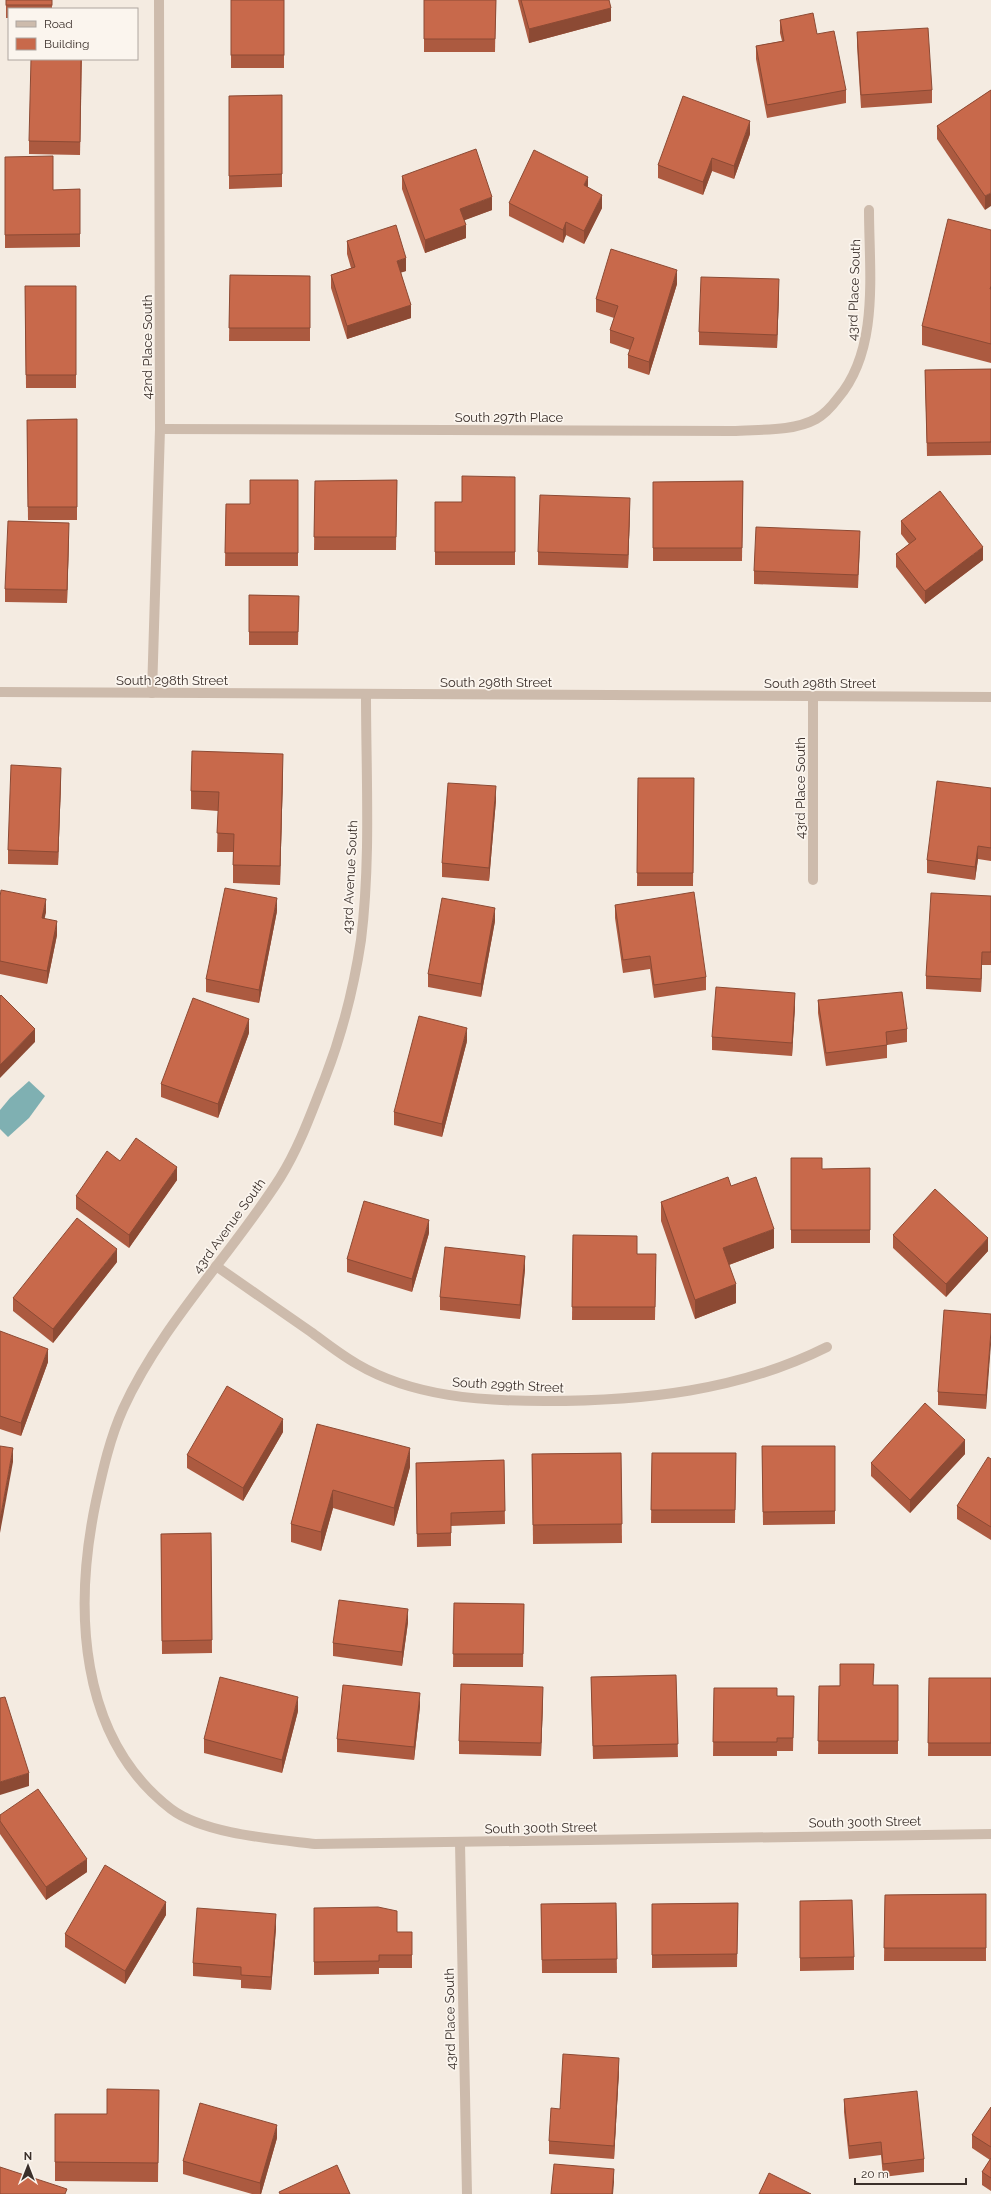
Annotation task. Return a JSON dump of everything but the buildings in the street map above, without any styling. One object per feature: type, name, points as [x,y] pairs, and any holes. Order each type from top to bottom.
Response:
[{"type":"street","name":"42nd Place South","points":[[152,693],[160,429],[159,0]]},
{"type":"street","name":"43rd Place South","points":[[845,391],[859,365],[865,345],[868,309],[869,210]]},
{"type":"street","name":"South 297th Place","points":[[160,429],[732,431],[799,425],[817,419],[832,407],[845,391]]},
{"type":"street","name":"South 298th Street","points":[[0,692],[991,697]]},
{"type":"street","name":"43rd Avenue South","points":[[122,1755],[106,1723],[95,1692],[87,1648],[84,1611],[88,1537],[104,1461],[123,1408],[156,1349],[282,1176],[302,1133],[341,1032],[353,983],[365,901],[366,694]]},
{"type":"street","name":"43rd Place South","points":[[813,696],[813,880]]},
{"type":"street","name":"South 299th Street","points":[[216,1266],[357,1365],[390,1379],[433,1392],[470,1399],[585,1401],[630,1399],[675,1394],[720,1386],[764,1374],[795,1363],[827,1347]]},
{"type":"street","name":"South 300th Street","points":[[122,1755],[141,1781],[173,1810],[205,1825],[252,1837],[315,1844],[991,1834]]},
{"type":"street","name":"43rd Place South","points":[[460,1843],[467,2194]]},
{"type":"water","points":[[29,1081],[45,1096],[29,1118],[8,1137],[0,1129],[0,1110],[10,1098]]}]
